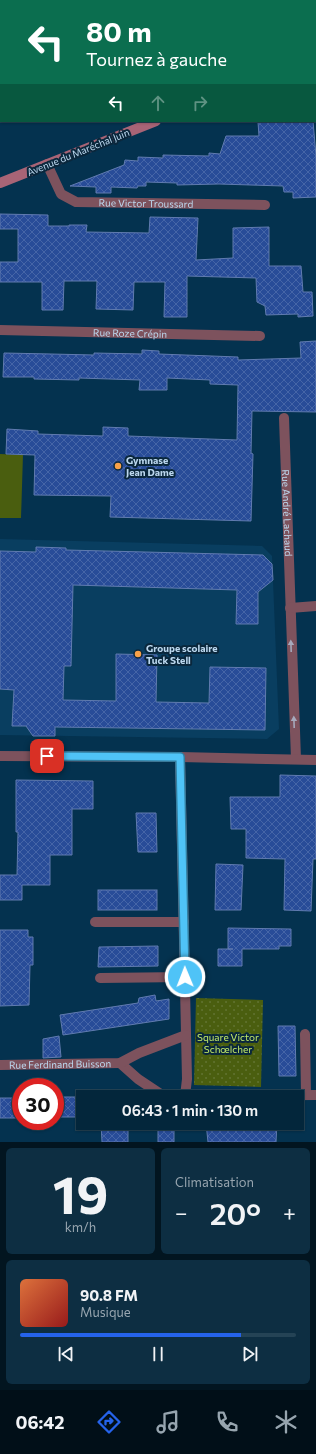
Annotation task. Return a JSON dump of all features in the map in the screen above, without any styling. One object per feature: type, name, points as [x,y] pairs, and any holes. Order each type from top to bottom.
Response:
[{"type":"main road","name":"Avenue du Maréchal Juin","points":[[0,183],[153,122]]},
{"type":"street","name":"Rue Victor Troussard","points":[[47,164],[61,194],[76,202],[265,205]]},
{"type":"street","name":"Rue Roze Crépin","points":[[0,330],[260,336]]},
{"type":"street","name":"Rue André Lachaud","points":[[284,418],[296,759]]},
{"type":"street","points":[[290,608],[316,606]]},
{"type":"street","points":[[0,756],[180,757],[316,760]]},
{"type":"street","points":[[180,757],[187,1079],[186,1090]]},
{"type":"street","points":[[94,922],[184,922]]},
{"type":"street","points":[[100,978],[185,977]]},
{"type":"street","points":[[305,1034],[311,1095]]},
{"type":"street","name":"Rue Ferdinand Buisson","points":[[0,1065],[120,1063],[186,1035]]},
{"type":"street","name":"Rue Ferdinand Buisson","points":[[120,1063],[155,1090]]},
{"type":"shaded area","name":"Groupe scolaire Tuck Stell","points":[[0,539],[262,546],[272,556],[279,729],[267,739],[0,735]]},
{"type":"green space","points":[[0,454],[23,455],[21,518],[0,518]]},
{"type":"green space","name":"Square Victor Schœlcher","points":[[196,998],[263,1000],[261,1087],[194,1085]]},
{"type":"building","points":[[258,122],[313,122],[316,156],[316,197],[293,198],[293,192],[284,192],[283,186],[219,184],[177,185],[177,183],[146,182],[146,186],[138,186],[137,188],[111,187],[111,193],[96,193],[96,187],[70,186],[124,165],[125,160],[138,161],[138,157],[163,158],[163,155],[209,156],[209,153],[220,154],[226,136],[259,136]]},
{"type":"building","points":[[0,214],[48,215],[48,226],[87,225],[86,232],[149,233],[150,217],[198,218],[196,260],[233,258],[233,228],[269,227],[269,266],[301,266],[303,292],[312,292],[313,316],[298,317],[298,314],[266,315],[265,306],[257,302],[256,278],[187,276],[187,317],[164,317],[165,282],[134,282],[133,310],[96,309],[97,281],[64,281],[63,310],[42,310],[42,282],[0,282],[0,262],[18,262],[18,229],[0,229]]},
{"type":"building","points":[[316,341],[316,412],[252,411],[251,453],[253,454],[251,521],[110,517],[111,496],[34,495],[35,455],[6,454],[7,429],[38,431],[38,434],[103,436],[103,427],[128,428],[128,436],[237,440],[238,385],[210,384],[210,380],[167,378],[167,390],[139,390],[140,380],[79,378],[79,380],[34,379],[34,377],[3,377],[4,353],[94,355],[94,353],[142,354],[142,350],[159,351],[159,354],[238,357],[238,360],[301,358],[300,342]]},
{"type":"building","points":[[36,547],[66,548],[66,550],[263,555],[272,564],[273,580],[258,592],[258,624],[236,624],[237,590],[73,585],[71,666],[64,666],[63,700],[116,701],[116,654],[157,655],[156,702],[209,703],[210,667],[266,668],[265,730],[55,727],[55,736],[33,736],[26,726],[12,726],[14,690],[0,689],[0,551],[36,552]]},
{"type":"building","points":[[280,775],[316,776],[316,859],[313,859],[311,911],[284,910],[285,859],[246,858],[246,829],[231,829],[230,797],[280,797]]},
{"type":"building","points":[[16,780],[93,781],[93,809],[72,809],[72,855],[50,855],[50,885],[22,885],[22,900],[0,900],[0,875],[17,875],[18,832],[16,832]]},
{"type":"building","points":[[136,813],[156,813],[157,852],[138,852]]},
{"type":"building","points":[[216,864],[243,865],[241,910],[215,910]]},
{"type":"building","points":[[98,890],[157,890],[157,910],[98,910]]},
{"type":"building","points":[[228,928],[291,929],[291,946],[279,946],[279,949],[242,949],[242,966],[218,966],[218,949],[228,949]]},
{"type":"building","points":[[0,930],[28,930],[28,937],[33,937],[33,965],[30,965],[29,1005],[0,1006]]},
{"type":"building","points":[[158,946],[158,966],[98,967],[99,947]]},
{"type":"building","points":[[155,995],[156,1001],[169,999],[169,1019],[63,1035],[60,1015],[138,1003],[139,998]]},
{"type":"building","points":[[278,1026],[295,1026],[296,1076],[279,1076]]},
{"type":"building","points":[[59,1036],[61,1057],[43,1058],[43,1039]]},
{"type":"building","points":[[64,1097],[76,1097],[76,1117],[64,1117]]},
{"type":"building","points":[[0,1098],[12,1098],[12,1118],[0,1118]]},
{"type":"building","points":[[101,1130],[128,1130],[128,1142],[102,1142]]},
{"type":"building","points":[[158,1130],[174,1130],[174,1142],[158,1142]]},
{"type":"building","points":[[207,1130],[277,1130],[276,1142],[208,1142]]},
{"type":"place","name":"Gymnase Jean Dame","points":[[118,466]]},
{"type":"place","name":"Groupe scolaire Tuck Stell","points":[[138,654]]},
{"type":"route","points":[[47,756],[180,757],[185,977]]}]
